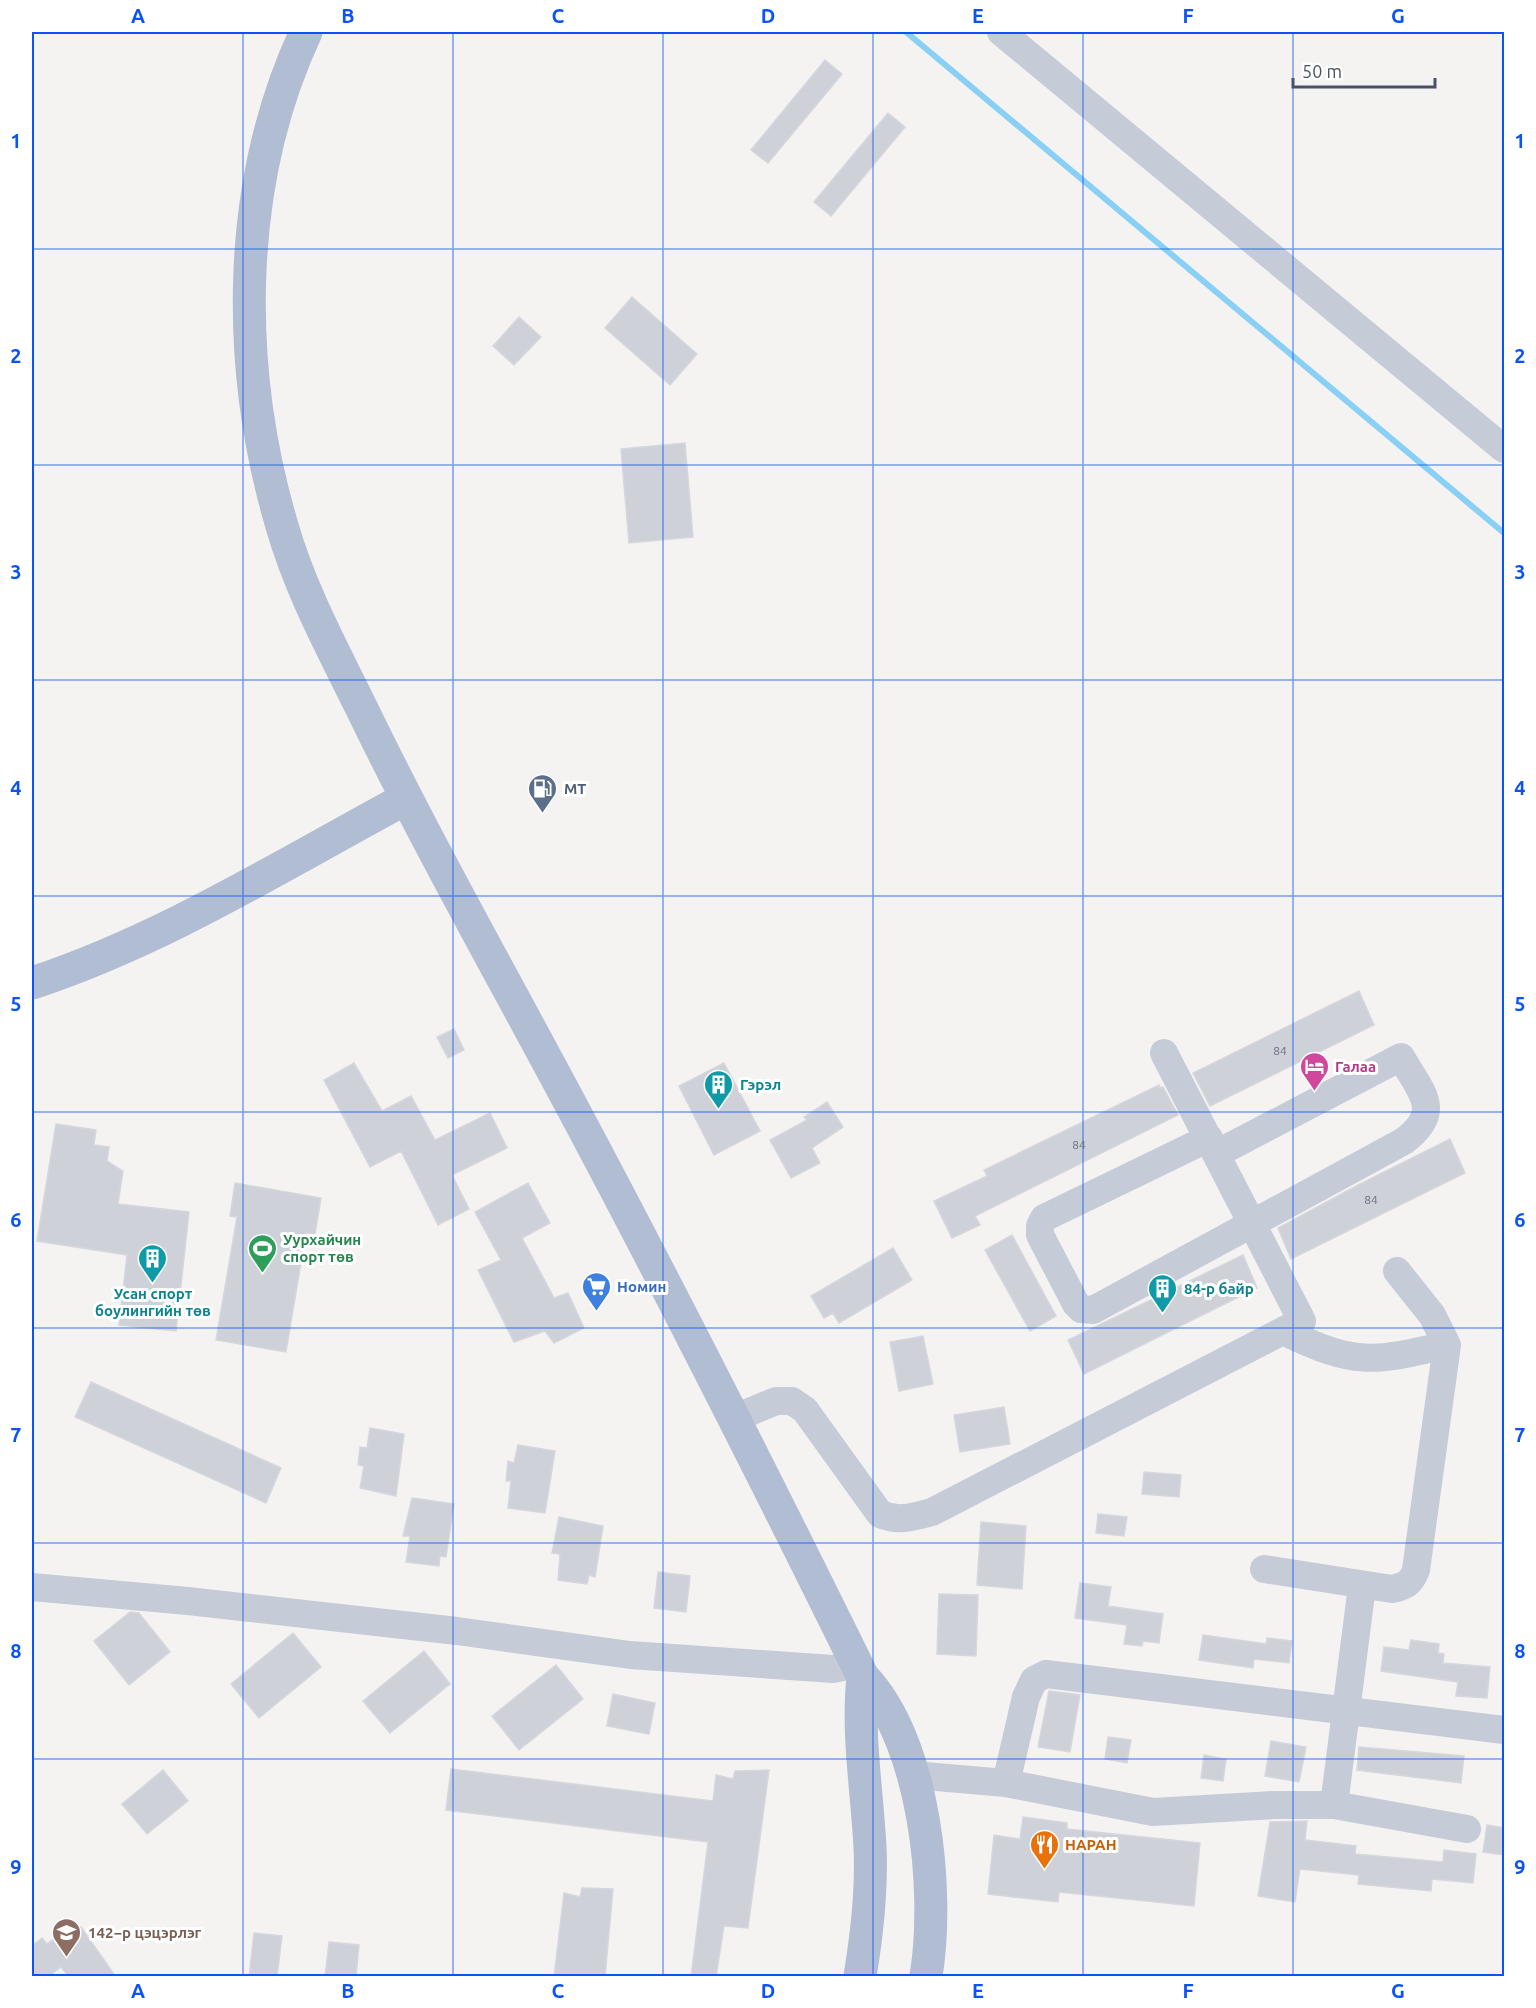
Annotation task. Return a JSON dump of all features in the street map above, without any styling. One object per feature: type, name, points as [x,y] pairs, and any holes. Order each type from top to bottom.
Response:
[{"type":"main road","points":[[306,32],[282,92],[268,141],[251,252],[248,311],[251,368],[268,473],[296,568],[405,799],[681,1312],[860,1670],[880,1694],[912,1775],[930,1868],[932,1905],[926,1977]]},
{"type":"main road","points":[[32,983],[104,956],[187,916],[405,799]]},
{"type":"main road","points":[[860,1670],[860,1711],[870,1849],[870,1904],[860,1977]]},
{"type":"street","points":[[1001,32],[1504,449]]},
{"type":"street","points":[[735,1418],[776,1401],[792,1401],[805,1410],[880,1514],[895,1520],[913,1518],[932,1512],[1285,1332],[1302,1321],[1164,1053]]},
{"type":"street","points":[[1401,1057],[1425,1101],[1427,1115],[1421,1128],[1404,1141],[1254,1225],[1087,1311],[1076,1304],[1040,1235],[1040,1226],[1044,1218],[1213,1145],[1401,1057]]},
{"type":"street","points":[[1264,1569],[1392,1589],[1405,1586],[1412,1580],[1416,1570],[1447,1346],[1432,1315],[1397,1270]]},
{"type":"street","points":[[1285,1332],[1325,1351],[1351,1358],[1384,1359],[1447,1346]]},
{"type":"street","points":[[1334,1805],[1362,1586]]},
{"type":"street","points":[[32,1587],[200,1602],[457,1631],[630,1655],[860,1670]]},
{"type":"street","points":[[1006,1783],[1026,1697],[1034,1680],[1046,1674],[1504,1730]]},
{"type":"street","points":[[912,1775],[1006,1783],[1153,1812],[1274,1805],[1334,1805],[1467,1829]]},
{"type":"building","points":[[825,60],[842,74],[768,163],[751,150]]},
{"type":"building","points":[[888,113],[905,127],[831,216],[814,202]]},
{"type":"building","points":[[632,297],[697,354],[670,385],[605,328]]},
{"type":"building","points":[[519,317],[541,337],[514,365],[493,346]]},
{"type":"building","points":[[685,443],[693,537],[629,543],[621,449]]},
{"type":"building","points":[[1359,991],[1374,1025],[1210,1106],[1193,1073]]},
{"type":"building","points":[[454,1029],[464,1050],[448,1058],[437,1037]]},
{"type":"building","points":[[354,1063],[382,1111],[411,1096],[435,1140],[490,1113],[507,1148],[452,1175],[469,1209],[438,1225],[401,1151],[370,1167],[324,1080]]},
{"type":"building","name":"Гэрэл","points":[[724,1063],[760,1131],[714,1155],[679,1086]]},
{"type":"building","points":[[1159,1085],[1160,1088],[1163,1087],[1178,1115],[975,1216],[980,1225],[952,1238],[934,1201],[987,1176],[984,1170]]},
{"type":"building","points":[[827,1102],[843,1127],[812,1148],[820,1163],[791,1178],[770,1140],[807,1120],[804,1117]]},
{"type":"building","points":[[56,1124],[96,1130],[94,1145],[109,1147],[107,1161],[123,1171],[118,1204],[189,1212],[176,1331],[119,1325],[127,1255],[37,1241]]},
{"type":"building","name":"84-р байр","points":[[1450,1139],[1465,1173],[1291,1259],[1278,1228]]},
{"type":"building","points":[[235,1183],[321,1198],[315,1234],[306,1233],[286,1352],[216,1340],[237,1217],[230,1216]]},
{"type":"building","points":[[528,1183],[550,1223],[522,1238],[554,1298],[568,1293],[584,1328],[554,1343],[545,1331],[514,1342],[478,1270],[501,1260],[475,1212]]},
{"type":"building","points":[[1012,1235],[1056,1316],[1030,1331],[985,1250]]},
{"type":"building","points":[[893,1248],[912,1280],[839,1323],[833,1313],[824,1318],[811,1296]]},
{"type":"building","name":"84-р байр","points":[[1243,1255],[1257,1288],[1084,1374],[1068,1340]]},
{"type":"building","points":[[923,1336],[933,1384],[899,1391],[890,1342]]},
{"type":"building","points":[[91,1382],[281,1468],[266,1503],[75,1417]]},
{"type":"building","points":[[1004,1407],[1010,1444],[960,1452],[954,1415]]},
{"type":"building","points":[[370,1428],[404,1434],[396,1496],[360,1488],[364,1466],[358,1465],[360,1447],[367,1448]]},
{"type":"building","points":[[518,1445],[555,1451],[545,1513],[508,1508],[511,1481],[506,1481],[508,1461],[514,1463]]},
{"type":"building","points":[[1144,1472],[1181,1475],[1179,1497],[1142,1494]]},
{"type":"building","points":[[412,1498],[454,1504],[446,1557],[440,1556],[439,1566],[406,1562],[410,1536],[403,1536]]},
{"type":"building","points":[[1098,1514],[1127,1517],[1124,1536],[1096,1533]]},
{"type":"building","points":[[559,1517],[603,1526],[595,1577],[589,1575],[587,1584],[558,1580],[560,1554],[552,1553]]},
{"type":"building","points":[[981,1522],[1026,1526],[1022,1589],[977,1585]]},
{"type":"building","points":[[658,1572],[690,1576],[686,1612],[654,1608]]},
{"type":"building","points":[[1080,1583],[1111,1587],[1108,1606],[1163,1614],[1159,1643],[1143,1641],[1142,1646],[1124,1644],[1127,1625],[1075,1618]]},
{"type":"building","points":[[939,1594],[978,1595],[976,1656],[937,1654]]},
{"type":"building","points":[[130,1612],[139,1613],[170,1652],[129,1685],[94,1641]]},
{"type":"building","points":[[293,1633],[321,1667],[259,1718],[231,1684]]},
{"type":"building","points":[[1203,1635],[1266,1644],[1267,1638],[1292,1641],[1289,1663],[1254,1659],[1253,1668],[1199,1660]]},
{"type":"building","points":[[1411,1640],[1439,1644],[1438,1653],[1444,1654],[1443,1663],[1490,1667],[1487,1698],[1456,1696],[1458,1682],[1381,1671],[1384,1647],[1409,1650]]},
{"type":"building","points":[[424,1651],[450,1684],[390,1733],[363,1701]]},
{"type":"building","points":[[556,1665],[583,1699],[519,1750],[492,1716]]},
{"type":"building","points":[[1049,1691],[1080,1695],[1070,1752],[1038,1747]]},
{"type":"building","points":[[613,1694],[655,1703],[649,1734],[607,1726]]},
{"type":"building","points":[[1108,1737],[1131,1740],[1127,1763],[1105,1759]]},
{"type":"building","points":[[1271,1741],[1306,1747],[1299,1782],[1265,1776]]},
{"type":"building","points":[[1359,1747],[1464,1756],[1461,1783],[1357,1770]]},
{"type":"building","points":[[1204,1755],[1226,1759],[1223,1781],[1201,1778]]},
{"type":"building","points":[[451,1769],[713,1801],[716,1775],[733,1779],[735,1771],[769,1770],[748,1928],[724,1926],[716,1977],[691,1977],[708,1842],[446,1810]]},
{"type":"building","points":[[163,1770],[188,1801],[147,1834],[122,1804]]},
{"type":"building","points":[[1023,1817],[1067,1823],[1067,1829],[1200,1843],[1194,1906],[1059,1892],[1058,1902],[988,1894],[994,1835],[1020,1839]]},
{"type":"building","points":[[1307,1821],[1305,1840],[1356,1846],[1355,1854],[1443,1862],[1444,1850],[1476,1854],[1473,1883],[1432,1879],[1431,1891],[1358,1884],[1359,1875],[1300,1869],[1295,1902],[1258,1896],[1270,1822]]},
{"type":"building","points":[[1487,1825],[1504,1828],[1504,1855],[1483,1852]]},
{"type":"building","points":[[582,1888],[613,1889],[605,1977],[554,1977],[564,1893],[580,1897]]},
{"type":"building","name":"142−р цэцэрлэг","points":[[71,1925],[81,1927],[116,1977],[69,1977],[61,1967],[48,1977],[32,1977],[32,1946],[42,1938],[47,1944]]},
{"type":"building","points":[[254,1933],[282,1936],[277,1977],[249,1977]]},
{"type":"building","points":[[329,1942],[359,1945],[356,1977],[325,1977]]},
{"type":"waterway","points":[[906,32],[1504,533]]},
{"type":"place","name":"МТ","points":[[543,814]]},
{"type":"place","name":"Галаа","points":[[1314,1092]]},
{"type":"place","name":"Гэрэл","points":[[719,1110]]},
{"type":"place","name":"Уурхайчин спорт төв","points":[[262,1274]]},
{"type":"place","name":"Усан спорт боулингийн төв","points":[[153,1284]]},
{"type":"place","name":"Номин","points":[[596,1312]]},
{"type":"place","name":"84-р байр","points":[[1163,1314]]},
{"type":"place","name":"НАРАН","points":[[1044,1870]]},
{"type":"place","name":"142−р цэцэрлэг","points":[[67,1958]]}]
